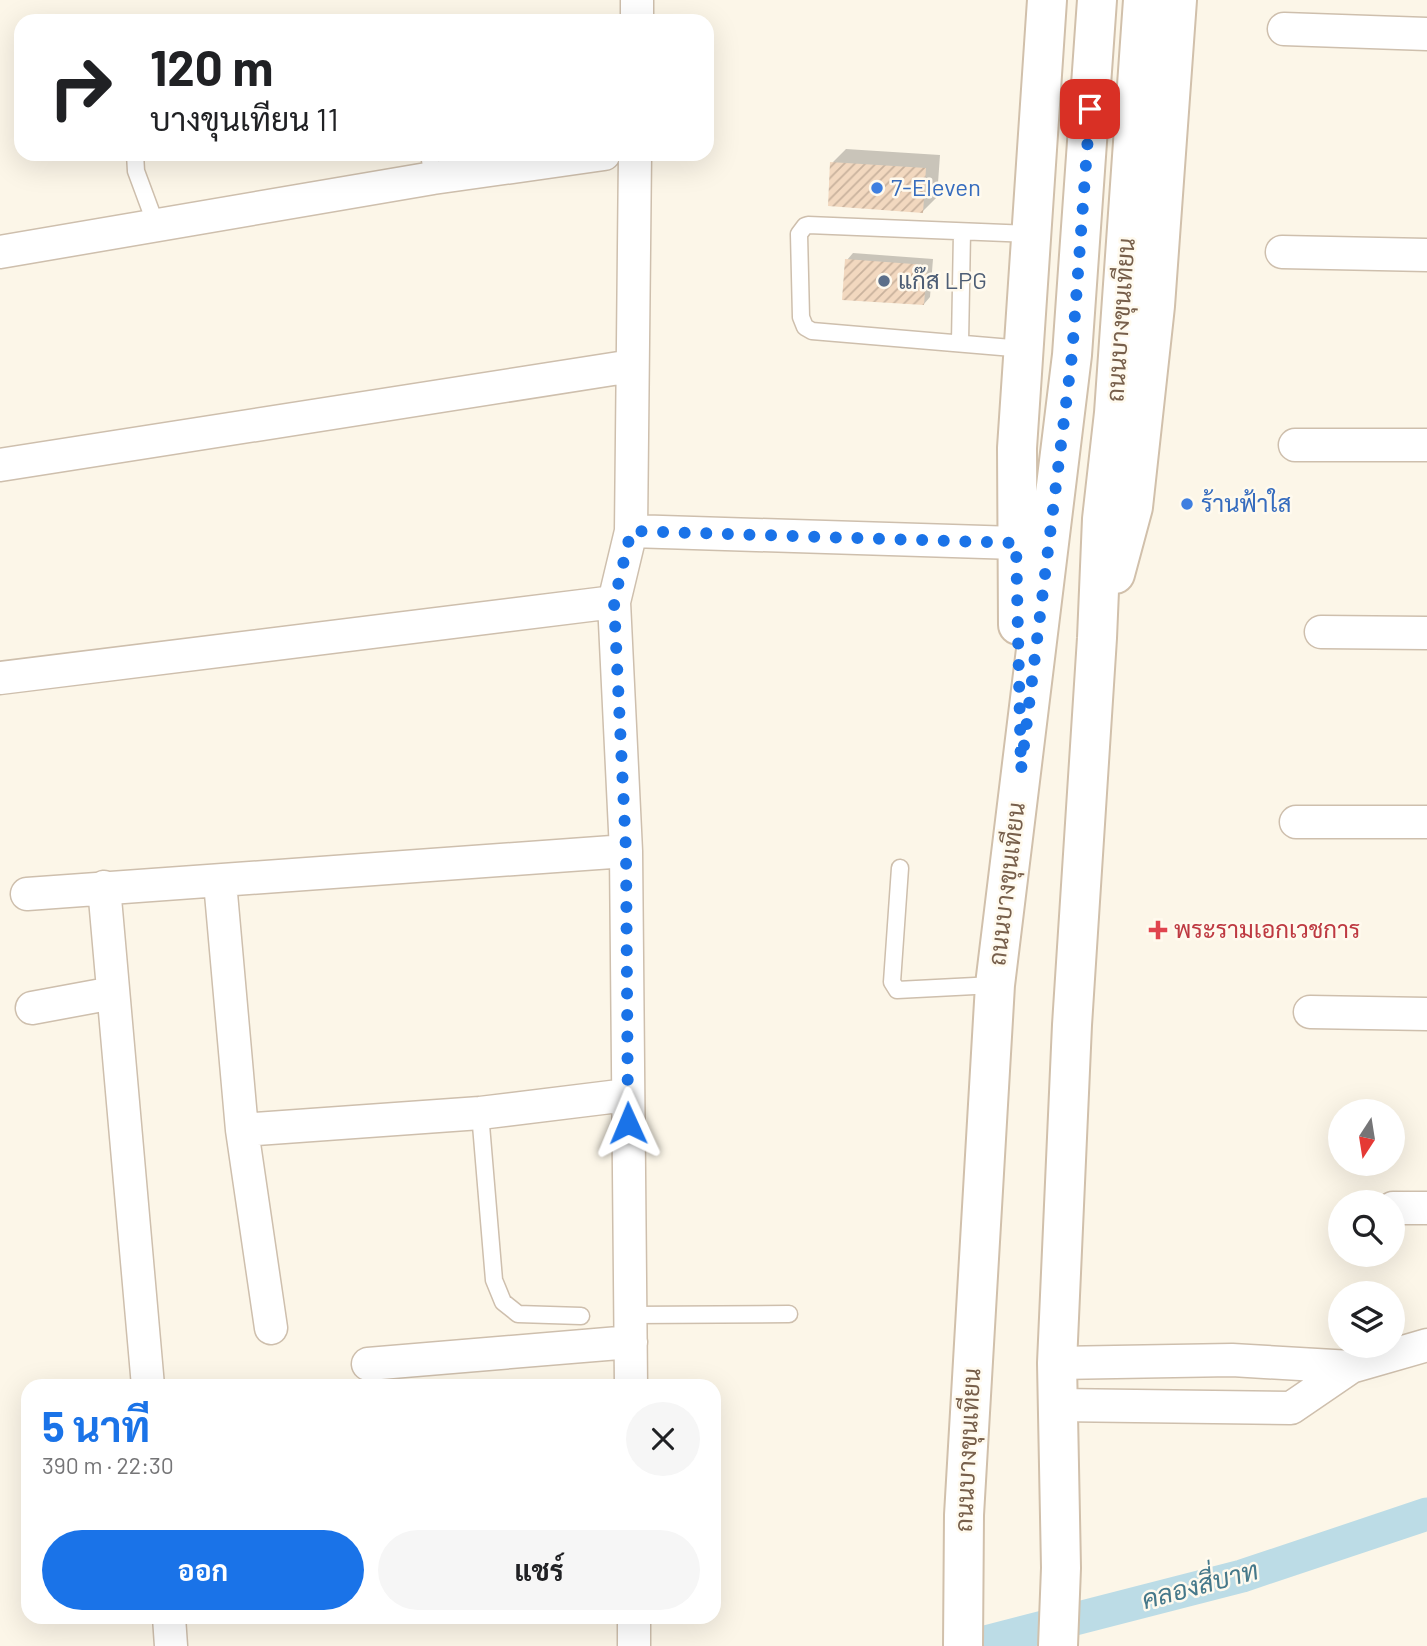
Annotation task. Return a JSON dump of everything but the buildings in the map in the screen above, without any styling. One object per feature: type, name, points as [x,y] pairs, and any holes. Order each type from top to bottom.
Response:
[{"type":"main road","points":[[1021,770],[1016,543],[1017,448],[1047,0]]},
{"type":"main road","name":"ถนนบางขุนเทียน","points":[[963,1630],[964,1515],[995,985],[1072,355],[1097,0]]},
{"type":"main road","name":"ถนนบางขุนเทียน","points":[[1058,1646],[1061,1568],[1057,1363],[1072,1025],[1102,519],[1114,414],[1143,0]]},
{"type":"main road","points":[[1097,638],[1133,507],[1155,306],[1177,0]]},
{"type":"street","points":[[1283,29],[1427,34]]},
{"type":"street","points":[[0,253],[156,225],[431,166],[503,161]]},
{"type":"street","points":[[631,1379],[626,850],[614,602],[631,531],[635,161]]},
{"type":"street","points":[[1282,252],[1427,255]]},
{"type":"street","points":[[0,465],[632,366]]},
{"type":"street","points":[[1295,445],[1427,445]]},
{"type":"street","points":[[631,531],[1016,543]]},
{"type":"street","points":[[0,678],[614,602]]},
{"type":"street","points":[[1321,632],[1427,633]]},
{"type":"street","points":[[1296,822],[1427,822]]},
{"type":"street","points":[[27,894],[104,887],[220,882],[626,850]]},
{"type":"street","points":[[220,882],[242,1130],[271,1328]]},
{"type":"street","points":[[104,887],[147,1379]]},
{"type":"street","points":[[32,1008],[113,993]]},
{"type":"street","points":[[1310,1012],[1427,1013]]},
{"type":"street","points":[[242,1130],[480,1113],[627,1095]]},
{"type":"street","points":[[1405,1208],[1427,1208]]},
{"type":"street","points":[[368,1364],[631,1329]]},
{"type":"street","points":[[1057,1405],[1291,1408],[1351,1367],[1427,1345]]},
{"type":"street","points":[[1057,1363],[1233,1360],[1351,1367]]},
{"type":"street","points":[[169,1624],[171,1646]]},
{"type":"street","points":[[634,1624],[634,1646]]},
{"type":"lane","points":[[135,161],[136,172],[156,225]]},
{"type":"lane","points":[[1024,349],[812,331],[805,327],[801,317],[799,234],[804,226],[808,226],[1031,234]]},
{"type":"lane","points":[[960,343],[962,232]]},
{"type":"lane","points":[[900,868],[892,982],[897,990],[995,985]]},
{"type":"lane","points":[[480,1113],[494,1280],[503,1302],[518,1314],[581,1316]]},
{"type":"lane","points":[[631,1329],[789,1314]]},
{"type":"waterway","name":"คลองสี่บาท","points":[[970,1646],[1242,1576],[1427,1514]]},
{"type":"place","name":"7-Eleven","points":[[877,188]]},
{"type":"place","name":"แก๊ส LPG","points":[[884,281]]},
{"type":"place","name":"ร้านฟ้าใส","points":[[1187,504]]},
{"type":"place","name":"พระรามเอกเวชการ","points":[[1158,930]]},
{"type":"route","points":[[628,1123],[626,850],[614,602],[631,531],[1016,543],[1021,770],[1072,355],[1090,109]]}]
